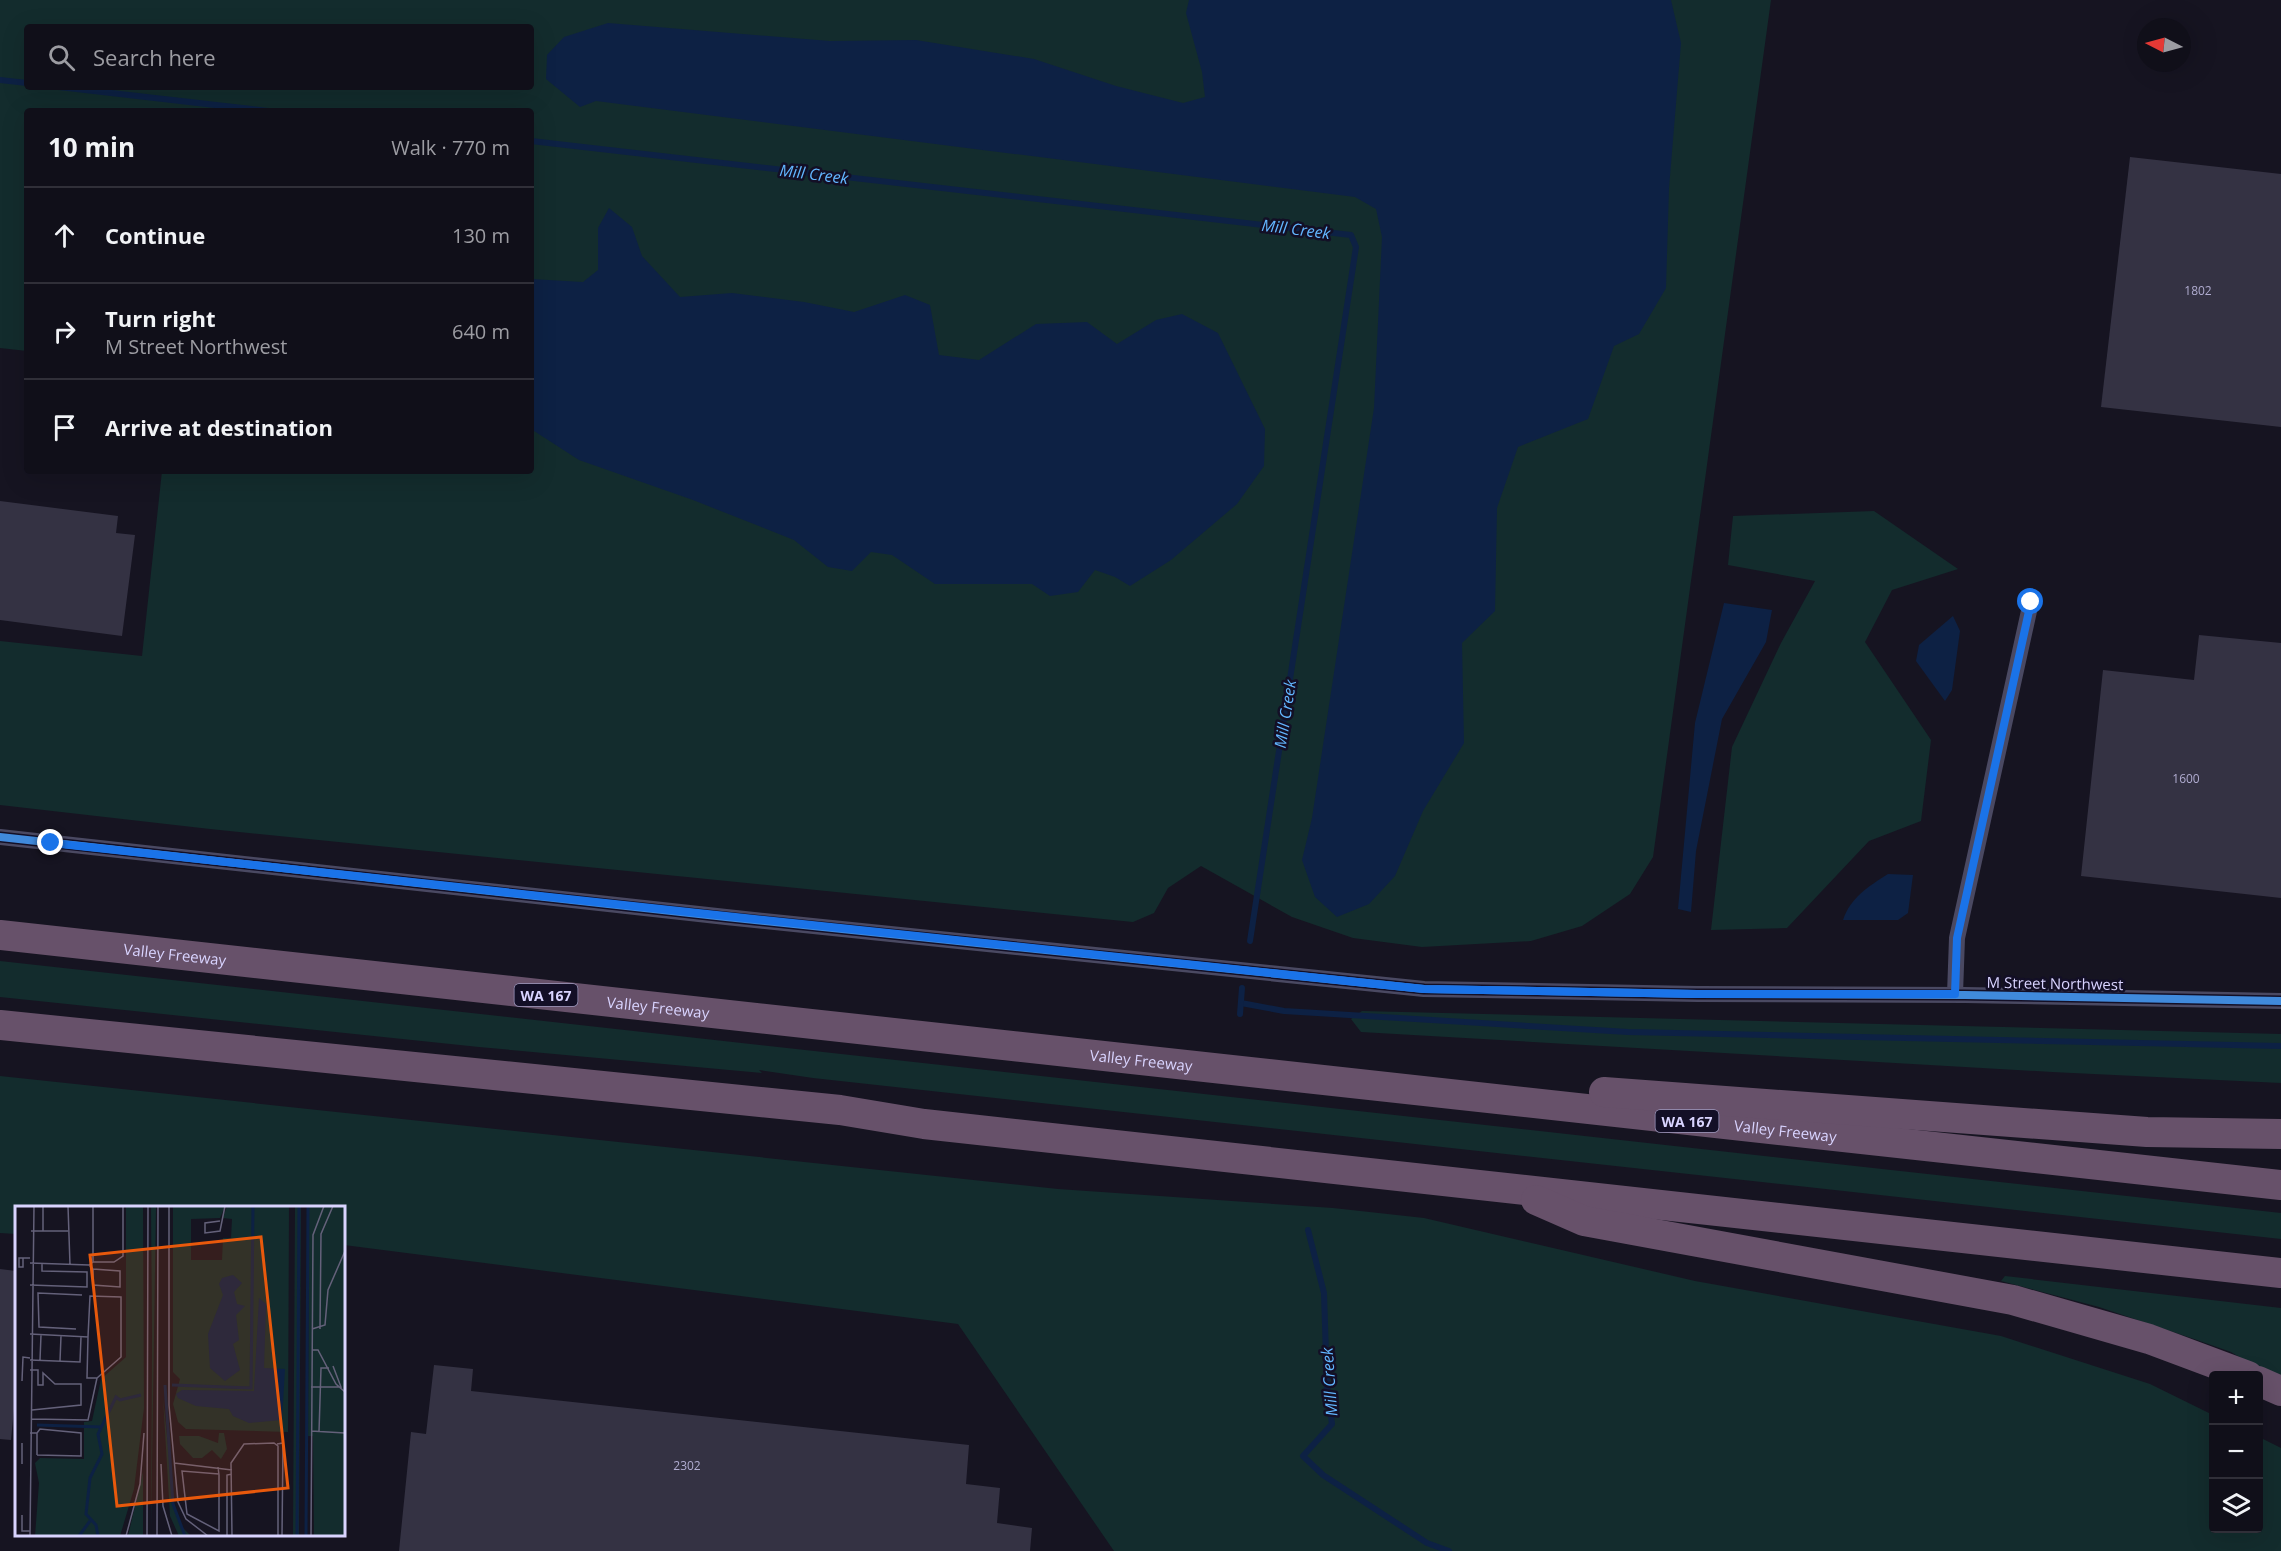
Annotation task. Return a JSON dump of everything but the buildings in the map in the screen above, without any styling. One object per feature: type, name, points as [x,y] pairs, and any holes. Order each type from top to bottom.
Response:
[{"type":"highway","name":"Valley Freeway","points":[[0,935],[2281,1185]]},
{"type":"highway","points":[[0,1026],[840,1110],[935,1125],[2281,1273]]},
{"type":"highway","points":[[1093,1054],[2147,1132],[2281,1134]]},
{"type":"highway","points":[[1509,1188],[1584,1221],[2023,1303],[2149,1338],[2235,1371]]},
{"type":"highway","points":[[2263,1383],[2281,1391]]},
{"type":"street","points":[[1955,994],[1957,938],[2031,602]]},
{"type":"street","name":"M Street Northwest","points":[[0,837],[1424,989],[1697,994],[1955,994],[2281,1001]]},
{"type":"green space","points":[[0,0],[1771,0],[1653,857],[1630,894],[1582,926],[1531,941],[1422,947],[1353,938],[1292,917],[1201,866],[1168,888],[1154,913],[1133,922],[210,829],[0,805],[0,641],[142,656],[162,474],[534,474],[534,108],[24,108],[24,351],[0,348]]},
{"type":"green space","points":[[1874,511],[1958,569],[1892,590],[1865,642],[1931,740],[1921,821],[1869,841],[1787,928],[1711,930],[1732,747],[1781,643],[1815,581],[1728,565],[1733,516]]},
{"type":"green space","points":[[0,961],[2281,1213],[2281,1239],[813,1078],[759,1070],[762,1073],[479,1047],[0,997]]},
{"type":"green space","points":[[1362,1011],[2281,1034],[2281,1083],[1361,1032],[1351,1019]]},
{"type":"green space","points":[[0,1076],[1058,1189],[1333,1208],[1424,1218],[1695,1281],[2001,1336],[2150,1384],[2209,1413],[2209,1533],[2263,1533],[2263,1439],[2281,1448],[2281,1551],[1114,1551],[958,1324],[345,1245],[345,1206],[15,1206],[15,1234],[0,1233]]},
{"type":"green space","points":[[2005,1276],[2281,1308],[2281,1376],[2258,1368],[2231,1352],[2197,1340],[2099,1307],[2001,1281]]},
{"type":"water","points":[[1189,0],[1671,0],[1681,43],[1669,188],[1666,288],[1639,334],[1614,346],[1588,419],[1518,447],[1497,508],[1495,611],[1462,643],[1464,743],[1423,811],[1395,876],[1369,904],[1337,917],[1315,897],[1302,860],[1312,818],[1374,408],[1382,237],[1376,209],[1355,197],[596,101],[580,107],[546,79],[547,55],[564,37],[608,23],[830,41],[916,40],[1034,59],[1116,86],[1183,103],[1205,97],[1202,72],[1186,13]]},
{"type":"water","points":[[609,208],[632,227],[642,256],[680,297],[732,293],[804,302],[854,312],[905,295],[930,305],[939,355],[979,360],[1036,324],[1087,322],[1117,344],[1156,320],[1182,314],[1218,333],[1265,429],[1264,466],[1237,504],[1171,560],[1130,586],[1115,577],[1095,570],[1078,592],[1050,596],[1032,584],[935,584],[892,555],[871,552],[852,571],[828,567],[794,540],[693,500],[579,460],[534,431],[534,279],[583,282],[598,270],[598,228]]},
{"type":"water","points":[[1724,603],[1772,610],[1766,642],[1722,719],[1696,851],[1691,912],[1678,909],[1695,723]]},
{"type":"water","points":[[1953,616],[1960,631],[1952,690],[1945,701],[1916,661],[1919,645]]},
{"type":"water","points":[[1888,874],[1913,875],[1908,913],[1898,920],[1843,920],[1855,899]]},
{"type":"waterway","name":"Mill Creek","points":[[0,80],[24,83]]},
{"type":"waterway","name":"Mill Creek","points":[[85,90],[242,108]]},
{"type":"waterway","name":"Mill Creek","points":[[534,141],[1351,235],[1356,247],[1250,941]]},
{"type":"waterway","name":"Mill Creek","points":[[1240,1014],[1242,988]]},
{"type":"waterway","points":[[1241,1003],[1284,1011],[1628,1032],[2281,1046]]},
{"type":"waterway","name":"Mill Creek","points":[[1308,1230],[1324,1293],[1327,1386],[1332,1424],[1303,1456],[1323,1475],[1427,1543],[1449,1551]]},
{"type":"cycle path","points":[[0,837],[726,917],[1424,989],[2281,1001]]},
{"type":"route","points":[[51,843],[1424,989],[1697,994],[1955,994],[1957,938],[2031,602]]}]
